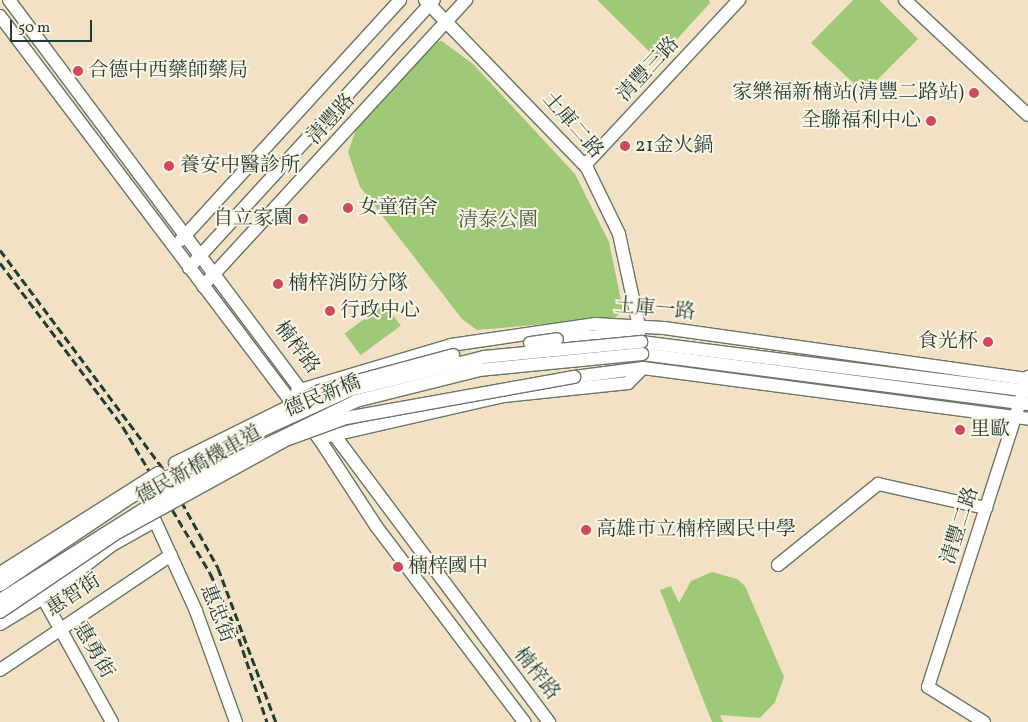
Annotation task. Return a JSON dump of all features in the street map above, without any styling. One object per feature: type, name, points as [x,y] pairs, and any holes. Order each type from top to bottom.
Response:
[{"type":"street","name":"楠梓路","points":[[10,0],[217,272],[550,722]]},
{"type":"street","name":"清豐路","points":[[174,248],[400,0]]},
{"type":"street","name":"清豐路","points":[[203,286],[466,0]]},
{"type":"street","name":"清豐三路","points":[[585,165],[739,0]]},
{"type":"street","points":[[905,0],[1028,115]]},
{"type":"street","name":"清豐路","points":[[188,268],[203,255],[430,2]]},
{"type":"street","name":"土庫二路","points":[[430,2],[446,22],[585,165],[619,234],[639,325],[643,368]]},
{"type":"street","name":"楠梓路","points":[[0,16],[188,268],[320,440],[376,526],[524,722]]},
{"type":"street","name":"德民新橋機車道","points":[[0,573],[140,482],[320,391],[439,357],[557,339],[615,336],[632,332],[639,325]]},
{"type":"street","name":"土庫一路","points":[[285,395],[386,362],[505,334],[553,326],[639,325],[1026,389]]},
{"type":"street","name":"土庫一路","points":[[642,348],[1026,389]]},
{"type":"street","name":"德民新橋","points":[[0,585],[131,497],[227,446],[350,390],[484,357],[642,348]]},
{"type":"street","name":"德民新橋","points":[[0,600],[176,488],[356,401],[479,370],[642,348]]},
{"type":"street","points":[[320,440],[336,433],[504,396],[628,383],[643,368],[1023,418]]},
{"type":"street","name":"德民新橋機車道","points":[[0,612],[115,534],[288,439],[346,418],[574,377],[643,368]]},
{"type":"street","name":"清豐二路","points":[[984,722],[928,686],[986,508],[1023,418],[1026,389]]},
{"type":"street","points":[[778,565],[878,484],[986,508]]},
{"type":"street","name":"惠忠街","points":[[43,598],[112,545],[155,521],[171,556],[236,722]]},
{"type":"street","name":"惠智街","points":[[0,670],[58,628],[171,556]]},
{"type":"street","points":[[0,624],[43,598]]},
{"type":"street","name":"惠勇街","points":[[43,598],[112,722]]},
{"type":"green space","points":[[597,0],[709,0],[710,3],[658,60]]},
{"type":"green space","points":[[853,0],[879,0],[918,39],[864,93],[811,43]]},
{"type":"green space","name":"清泰公園","points":[[442,41],[473,64],[575,174],[609,242],[623,310],[615,318],[477,330],[462,319],[360,187],[348,152],[358,124],[434,42]]},
{"type":"green space","points":[[385,304],[401,326],[360,355],[345,333]]},
{"type":"green space","points":[[712,572],[737,579],[745,586],[784,677],[775,702],[760,718],[720,715],[723,722],[712,722],[660,590],[671,586],[679,603],[691,581]]},
{"type":"railway","points":[[0,250],[164,470],[218,568],[276,722]]},
{"type":"railway","points":[[0,263],[123,427],[210,573],[235,627],[267,722]]},
{"type":"place","name":"合德中西藥師藥局","points":[[78,71]]},
{"type":"place","name":"家樂福新楠站(清豐二路站)","points":[[974,93]]},
{"type":"place","name":"全聯福利中心","points":[[931,121]]},
{"type":"place","name":"21金火鍋","points":[[625,146]]},
{"type":"place","name":"養安中醫診所","points":[[169,166]]},
{"type":"place","name":"女童宿舍","points":[[348,208]]},
{"type":"place","name":"自立家園","points":[[303,219]]},
{"type":"place","name":"楠梓消防分隊","points":[[278,284]]},
{"type":"place","name":"行政中心","points":[[330,311]]},
{"type":"place","name":"食光杯","points":[[988,342]]},
{"type":"place","name":"里歐","points":[[960,430]]},
{"type":"place","name":"高雄市立楠梓國民中學","points":[[586,530]]},
{"type":"place","name":"楠梓國中","points":[[398,567]]}]
